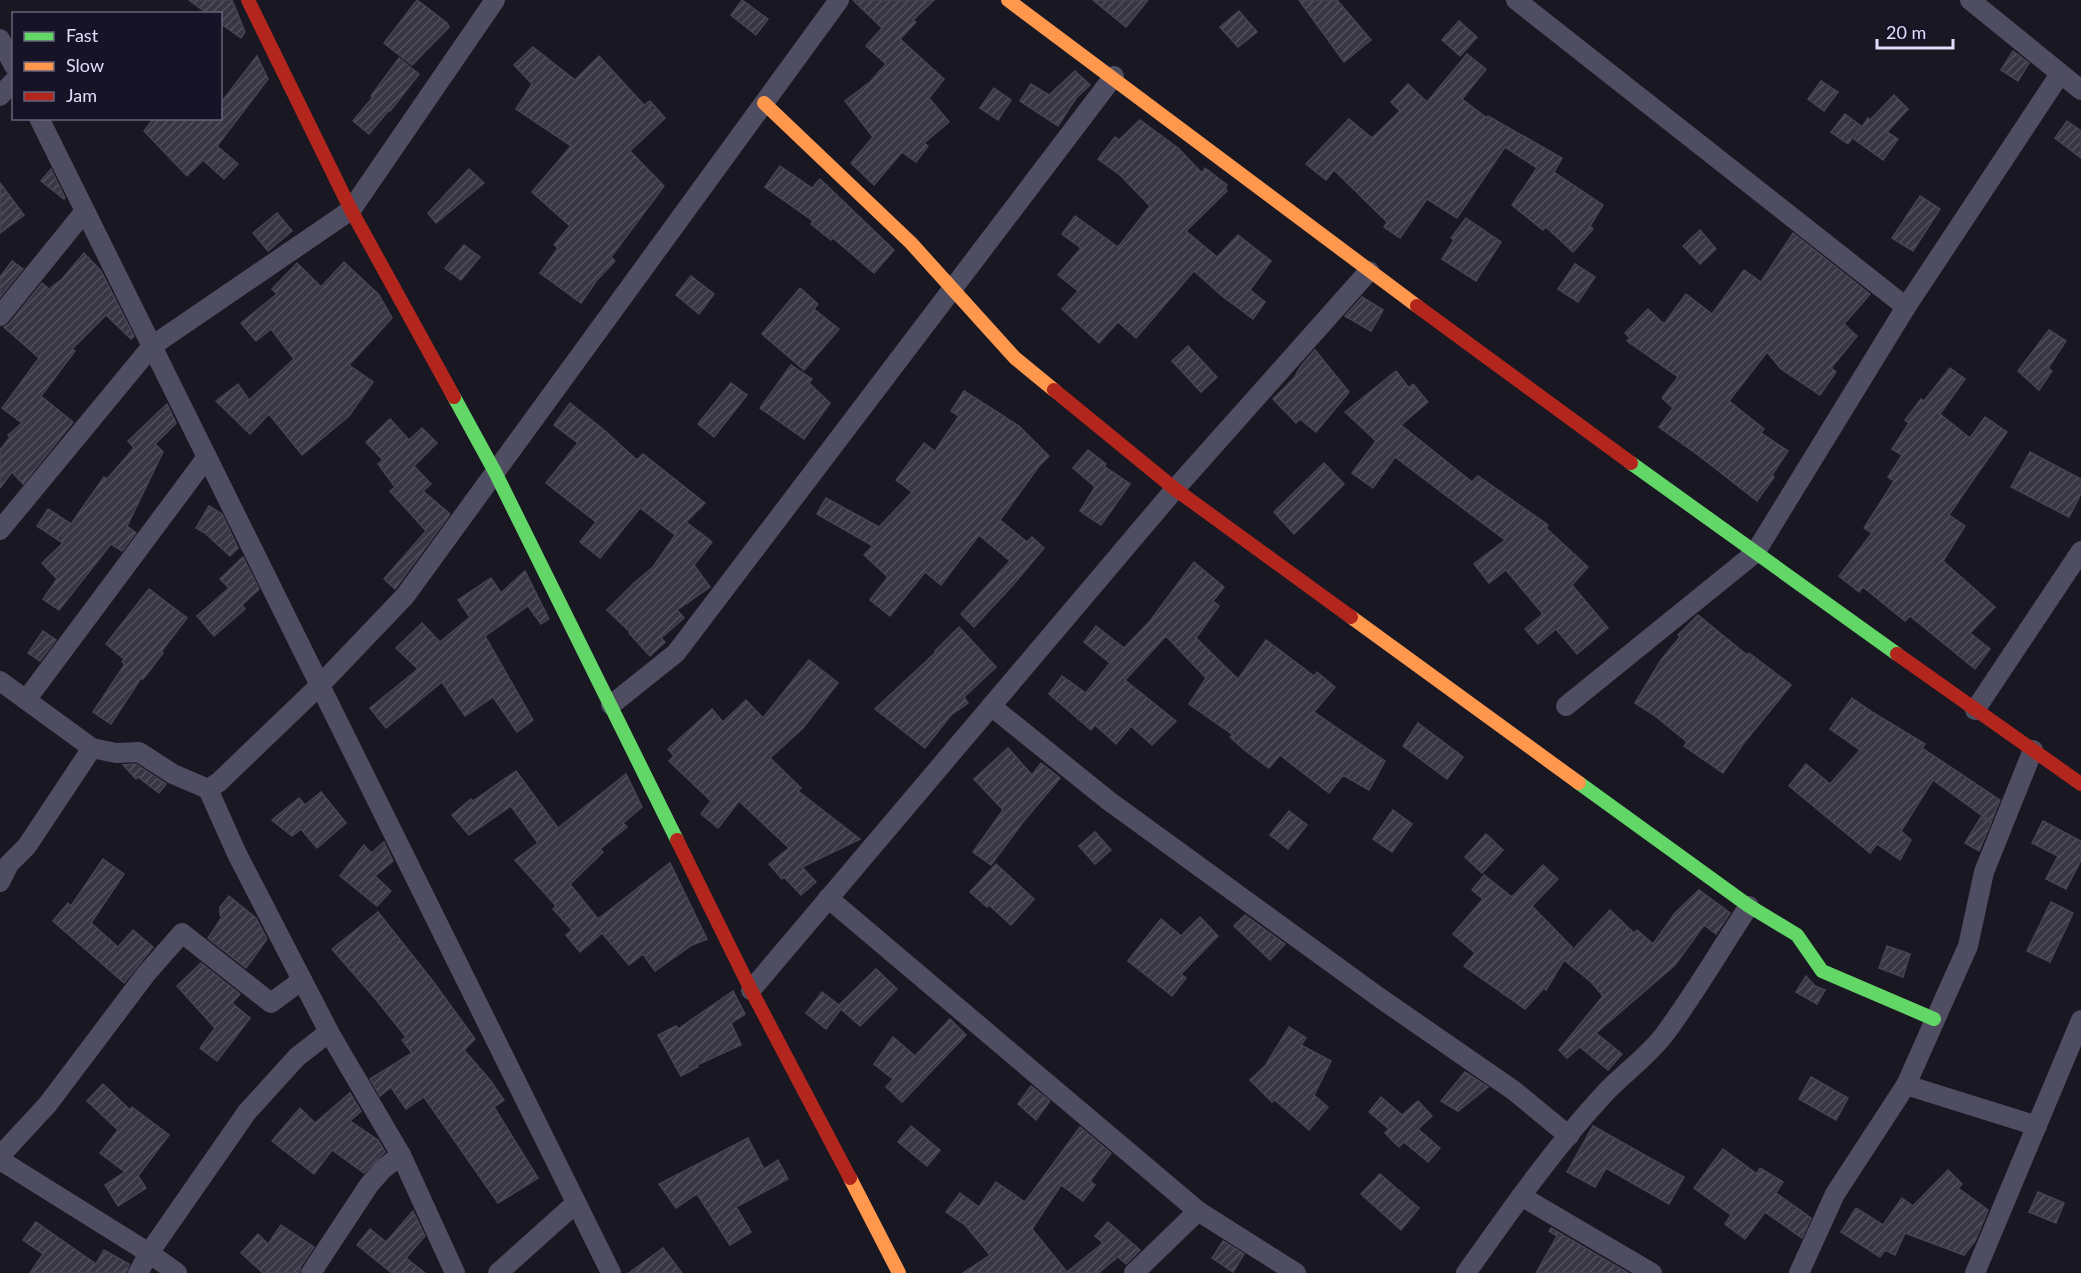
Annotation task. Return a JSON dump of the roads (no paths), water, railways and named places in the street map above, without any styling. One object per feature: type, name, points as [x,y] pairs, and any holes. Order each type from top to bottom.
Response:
[{"type":"street","points":[[248,0],[351,210],[495,472],[750,990],[899,1273]]},
{"type":"street","points":[[0,530],[152,346],[351,210],[495,0]]},
{"type":"street","points":[[208,789],[219,782],[320,685],[405,596],[839,0]]},
{"type":"street","points":[[1008,0],[1369,271],[1755,553],[2081,784]]},
{"type":"street","points":[[1516,0],[1906,307]]},
{"type":"street","points":[[1970,0],[2081,90]]},
{"type":"street","points":[[0,39],[12,62]]},
{"type":"street","points":[[1566,706],[1755,553],[1906,307],[2060,74]]},
{"type":"street","points":[[610,705],[676,653],[1113,77]]},
{"type":"street","points":[[0,96],[12,83]]},
{"type":"street","points":[[764,103],[911,243],[1015,358],[1175,489],[1749,906],[1797,935],[1822,971],[1934,1019]]},
{"type":"street","points":[[40,120],[611,1273]]},
{"type":"street","points":[[0,316],[85,211]]},
{"type":"street","points":[[750,990],[1175,489],[1369,271]]},
{"type":"street","points":[[26,700],[207,457]]},
{"type":"street","points":[[1975,710],[2081,551]]},
{"type":"street","points":[[0,681],[92,748],[116,753],[139,752],[173,774],[208,789],[237,854],[329,1032],[401,1155],[455,1273]]},
{"type":"street","points":[[991,706],[1109,801],[1380,998],[1513,1090],[1569,1136]]},
{"type":"street","points":[[0,882],[9,864],[27,846],[92,748]]},
{"type":"street","points":[[1799,1273],[1835,1194],[1906,1085],[1968,946],[1984,872],[2033,750]]},
{"type":"street","points":[[828,898],[1198,1211],[1296,1273]]},
{"type":"street","points":[[1466,1273],[1521,1196],[1606,1091],[1638,1063],[1663,1036],[1749,906]]},
{"type":"street","points":[[177,1273],[149,1252],[0,1158],[48,1104],[146,974],[182,933],[271,1003],[302,980]]},
{"type":"street","points":[[1974,1273],[2081,1020]]},
{"type":"street","points":[[138,1273],[149,1252],[247,1112],[297,1057],[329,1032]]},
{"type":"street","points":[[1906,1085],[2037,1126]]},
{"type":"street","points":[[311,1273],[369,1185],[382,1169],[401,1155]]},
{"type":"street","points":[[1521,1196],[1652,1273]]},
{"type":"street","points":[[498,1273],[576,1203]]},
{"type":"street","points":[[1134,1273],[1198,1211]]}]
